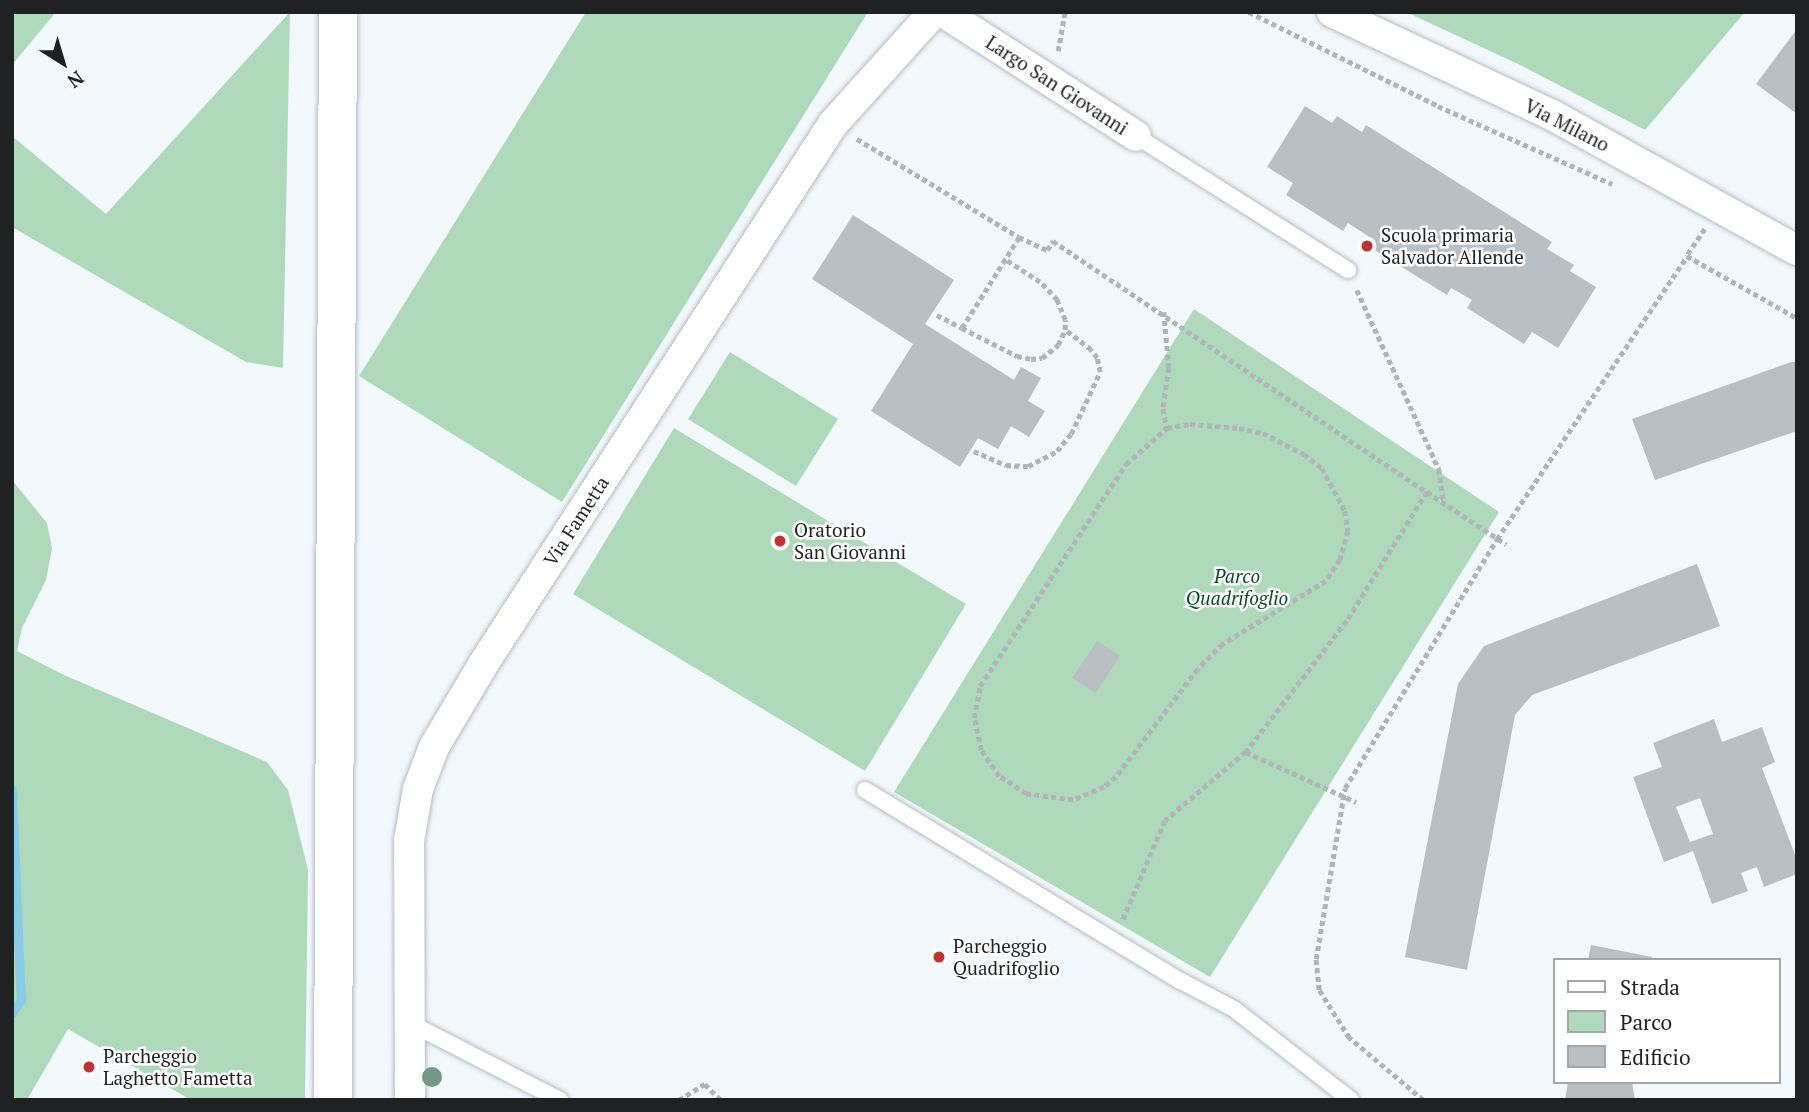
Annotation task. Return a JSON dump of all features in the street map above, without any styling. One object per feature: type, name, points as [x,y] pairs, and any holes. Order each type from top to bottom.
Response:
[{"type":"street","points":[[333,1100],[338,12]]},
{"type":"street","name":"Via Fametta","points":[[410,1100],[411,818],[418,789],[434,747],[484,663],[833,124],[934,12]]},
{"type":"street","name":"Largo San Giovanni","points":[[943,12],[1136,136]]},
{"type":"street","name":"Via Milano","points":[[1332,12],[1552,115],[1797,250]]},
{"type":"lane","points":[[1136,136],[1348,270]]},
{"type":"lane","points":[[865,790],[1181,981],[1234,1009],[1351,1100]]},
{"type":"lane","points":[[410,1023],[560,1100]]},
{"type":"path","points":[[1249,12],[1438,106],[1621,188]]},
{"type":"path","points":[[833,124],[1019,237],[1047,250],[1053,240],[1506,544]]},
{"type":"path","points":[[1423,1100],[1349,1038],[1319,990],[1316,959],[1345,788],[1497,539],[1706,227],[1694,221]]},
{"type":"path","points":[[962,328],[1019,237]]},
{"type":"path","points":[[1687,256],[1797,318]]},
{"type":"path","points":[[974,451],[1006,465],[1028,466],[1057,451],[1071,434],[1100,372],[1097,358],[1091,350],[1065,330],[1060,308],[1047,288],[1004,259]]},
{"type":"path","points":[[1348,270],[1439,470],[1444,504]]},
{"type":"path","points":[[1164,313],[1170,368],[1163,409],[1167,428]]},
{"type":"path","points":[[937,315],[1017,356],[1031,359],[1051,352],[1065,330]]},
{"type":"path","points":[[1190,424],[1239,428],[1281,442],[1313,461],[1328,477],[1345,510],[1348,531],[1340,560],[1326,581],[1223,644],[1198,668],[1116,777],[1104,787],[1073,800],[1026,794],[999,776],[981,750],[974,718],[980,686],[1126,464],[1167,428],[1190,424]]},
{"type":"path","points":[[1122,921],[1165,821],[1245,752],[1347,621],[1427,492]]},
{"type":"path","points":[[1245,752],[1356,802]]},
{"type":"path","points":[[679,1100],[705,1084],[721,1100]]},
{"type":"green space","points":[[12,12],[56,12],[12,65]]},
{"type":"green space","points":[[290,12],[283,368],[246,362],[12,227],[12,136],[106,214]]},
{"type":"green space","points":[[586,12],[868,12],[562,502],[359,376]]},
{"type":"green space","points":[[1406,12],[1745,12],[1645,130],[1520,65]]},
{"type":"green space","name":"Parco Quadrifoglio","points":[[1194,309],[1499,512],[1210,977],[894,792]]},
{"type":"green space","points":[[730,352],[838,419],[796,486],[688,419]]},
{"type":"green space","points":[[674,428],[966,604],[865,771],[573,594]]},
{"type":"green space","points":[[12,480],[47,523],[52,549],[46,580],[22,628],[17,651],[64,675],[267,762],[288,790],[308,870],[305,1100],[191,1100],[68,1029],[27,1100],[12,1100]]},
{"type":"building","points":[[1797,29],[1797,114],[1756,84]]},
{"type":"building","points":[[1305,106],[1332,123],[1337,116],[1362,132],[1366,125],[1552,242],[1547,249],[1574,265],[1570,271],[1596,287],[1558,348],[1532,332],[1524,344],[1467,308],[1472,300],[1451,288],[1447,295],[1363,243],[1368,236],[1348,223],[1343,231],[1286,195],[1293,183],[1267,167]]},
{"type":"building","points":[[853,215],[954,280],[925,324],[1014,380],[1021,367],[1041,378],[1028,401],[1045,411],[1029,437],[1011,426],[998,449],[978,438],[960,467],[871,411],[913,344],[812,279]]},
{"type":"building","points":[[1797,362],[1797,434],[1794,432],[1655,480],[1632,419]]},
{"type":"building","points":[[1697,564],[1720,626],[1532,695],[1515,715],[1467,970],[1405,957],[1458,684],[1484,646]]},
{"type":"building","points":[[1097,641],[1120,656],[1096,693],[1072,678]]},
{"type":"building","points":[[1714,719],[1722,742],[1762,727],[1775,762],[1762,768],[1797,860],[1797,874],[1764,887],[1757,867],[1741,873],[1748,891],[1712,904],[1693,851],[1664,862],[1633,777],[1662,767],[1653,743]],"holes":[[[1700,798],[1713,834],[1690,842],[1676,807]]]},
{"type":"building","points":[[1591,945],[1652,957],[1652,958],[1588,958]]},
{"type":"building","points":[[1568,1084],[1632,1084],[1635,1100],[1565,1100]]},
{"type":"waterway","points":[[12,789],[21,1000],[12,1013]]},
{"type":"place","name":"Scuola primaria Salvador Allende","points":[[1367,246]]},
{"type":"place","name":"Oratorio San Giovanni","points":[[780,541]]},
{"type":"place","name":"Parcheggio Quadrifoglio","points":[[939,957]]},
{"type":"place","name":"Parcheggio Laghetto Fametta","points":[[89,1067]]}]
